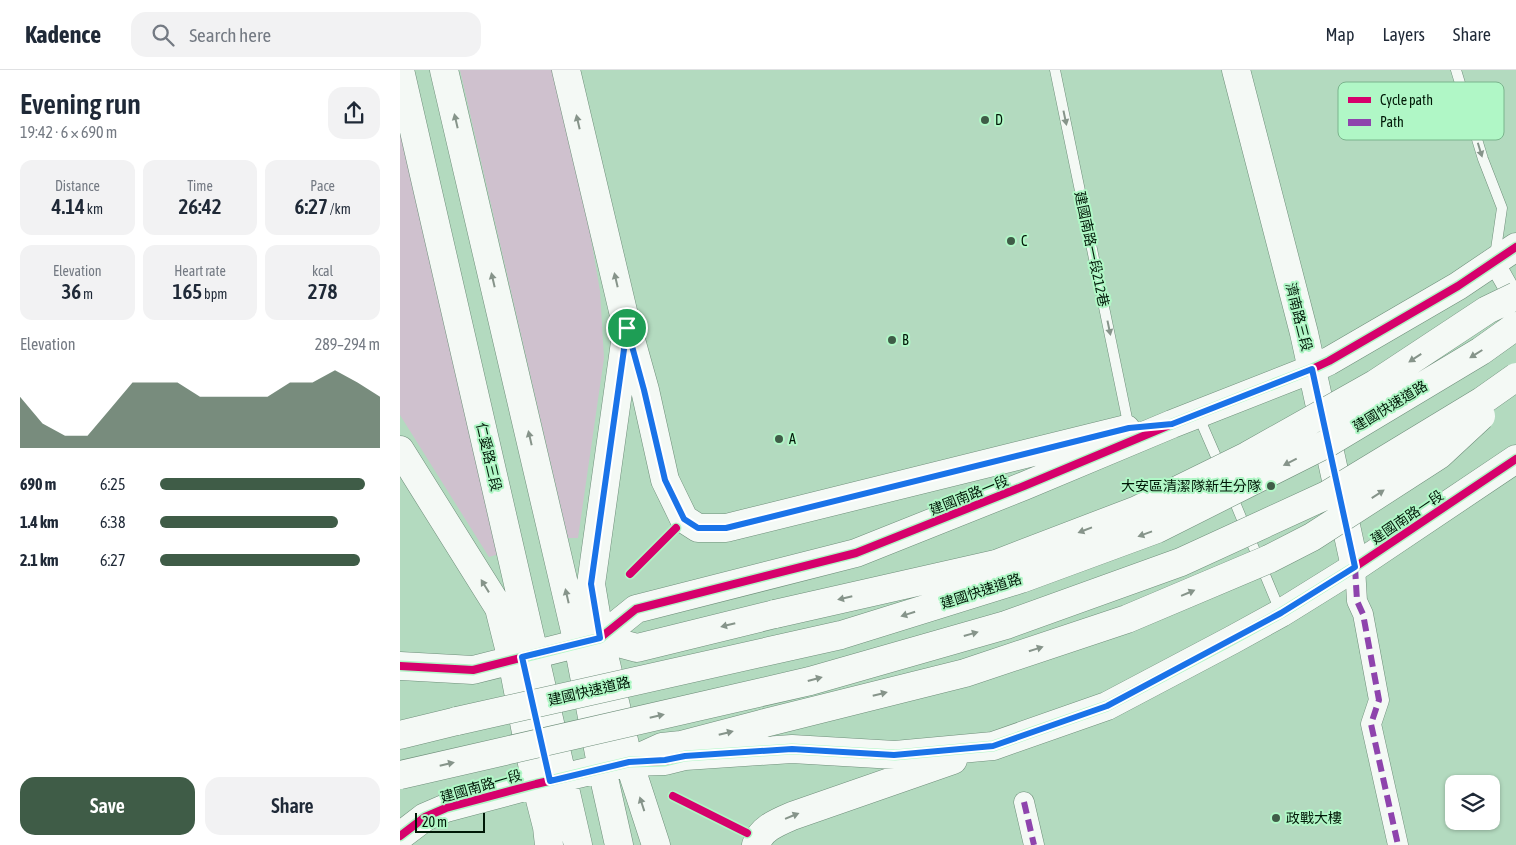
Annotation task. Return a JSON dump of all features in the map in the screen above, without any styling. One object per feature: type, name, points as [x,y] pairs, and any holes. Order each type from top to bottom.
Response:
[{"type":"main road","name":"仁愛路三段","points":[[400,70],[550,781],[578,845]]},
{"type":"main road","points":[[444,70],[589,641],[656,845]]},
{"type":"main road","points":[[566,70],[665,480],[684,519],[698,528],[726,528],[1129,428],[1172,424]]},
{"type":"main road","name":"濟南路三段","points":[[1236,70],[1312,369],[1355,567]]},
{"type":"main road","name":"建國南路一段","points":[[400,666],[473,670],[589,641],[636,609],[856,553],[1312,369],[1458,286],[1505,255]]},
{"type":"main road","points":[[589,641],[637,648],[775,614],[996,564],[1137,510],[1248,456],[1375,384],[1487,310],[1516,296]]},
{"type":"main road","name":"建國快速道路","points":[[400,736],[458,720],[841,635],[1021,578],[1157,529],[1326,444],[1481,350],[1516,326]]},
{"type":"main road","points":[[619,845],[602,769],[589,641],[591,584],[627,328]]},
{"type":"main road","points":[[400,775],[810,681],[1006,625],[1172,566],[1327,495],[1482,401],[1516,377]]},
{"type":"main road","points":[[629,762],[662,747],[681,745],[964,673],[1127,619],[1269,559],[1312,537],[1439,455],[1516,384]]},
{"type":"main road","name":"仁愛路三段","points":[[400,451],[499,608],[523,657]]},
{"type":"main road","name":"建國南路一段","points":[[400,836],[425,817],[446,808],[629,762],[665,760],[685,756],[792,749],[894,755],[993,746],[1107,706],[1281,613],[1355,567],[1516,459]]},
{"type":"main road","points":[[400,730],[458,720]]},
{"type":"main road","points":[[756,845],[758,839],[774,824],[792,816],[993,746]]},
{"type":"main road","name":"仁愛路三段","points":[[550,781],[548,827],[550,845]]},
{"type":"street","points":[[1505,255],[1516,301]]},
{"type":"street","points":[[1355,567],[1357,601],[1363,614],[1379,700],[1371,724],[1398,845]]},
{"type":"street","points":[[1024,802],[1034,845]]},
{"type":"lane","name":"建國南路一段212巷","points":[[1054,70],[1129,428]]},
{"type":"lane","points":[[1456,70],[1460,82]]},
{"type":"lane","points":[[1477,140],[1502,208],[1505,255]]},
{"type":"lane","points":[[1198,414],[1281,613]]},
{"type":"lane","points":[[532,697],[536,716]]},
{"type":"lane","points":[[540,734],[544,753]]},
{"type":"shaded area","points":[[460,70],[552,70],[590,233],[600,291],[604,358],[578,538],[568,538]]},
{"type":"shaded area","points":[[400,122],[499,554],[489,557],[400,415]]},
{"type":"marked path","points":[[1355,567],[1357,601],[1363,614],[1379,700],[1371,724],[1398,845]]},
{"type":"marked path","points":[[1024,802],[1034,845]]},
{"type":"cycle path","points":[[400,666],[473,670],[600,638],[636,609],[856,553],[1312,369],[1458,286],[1516,247]]},
{"type":"cycle path","points":[[400,836],[425,817],[446,808],[629,762],[665,761],[685,756],[792,749],[895,755],[993,746],[1107,706],[1232,640],[1281,613],[1355,567],[1516,459]]},
{"type":"cycle path","points":[[630,574],[676,528]]},
{"type":"cycle path","points":[[673,796],[747,833]]},
{"type":"place","name":"D","points":[[985,120]]},
{"type":"place","name":"C","points":[[1011,241]]},
{"type":"place","name":"B","points":[[892,340]]},
{"type":"place","name":"A","points":[[779,439]]},
{"type":"place","name":"大安區清潔隊新生分隊","points":[[1271,486]]},
{"type":"place","name":"政戰大樓","points":[[1276,818]]},
{"type":"route","points":[[627,328],[665,480],[684,519],[698,528],[726,528],[1129,428],[1172,424],[1312,369],[1355,567],[1281,613],[1107,706],[993,746],[894,755],[792,749],[685,756],[665,760],[629,762],[550,781],[522,657],[600,638],[591,584],[627,328]]}]
